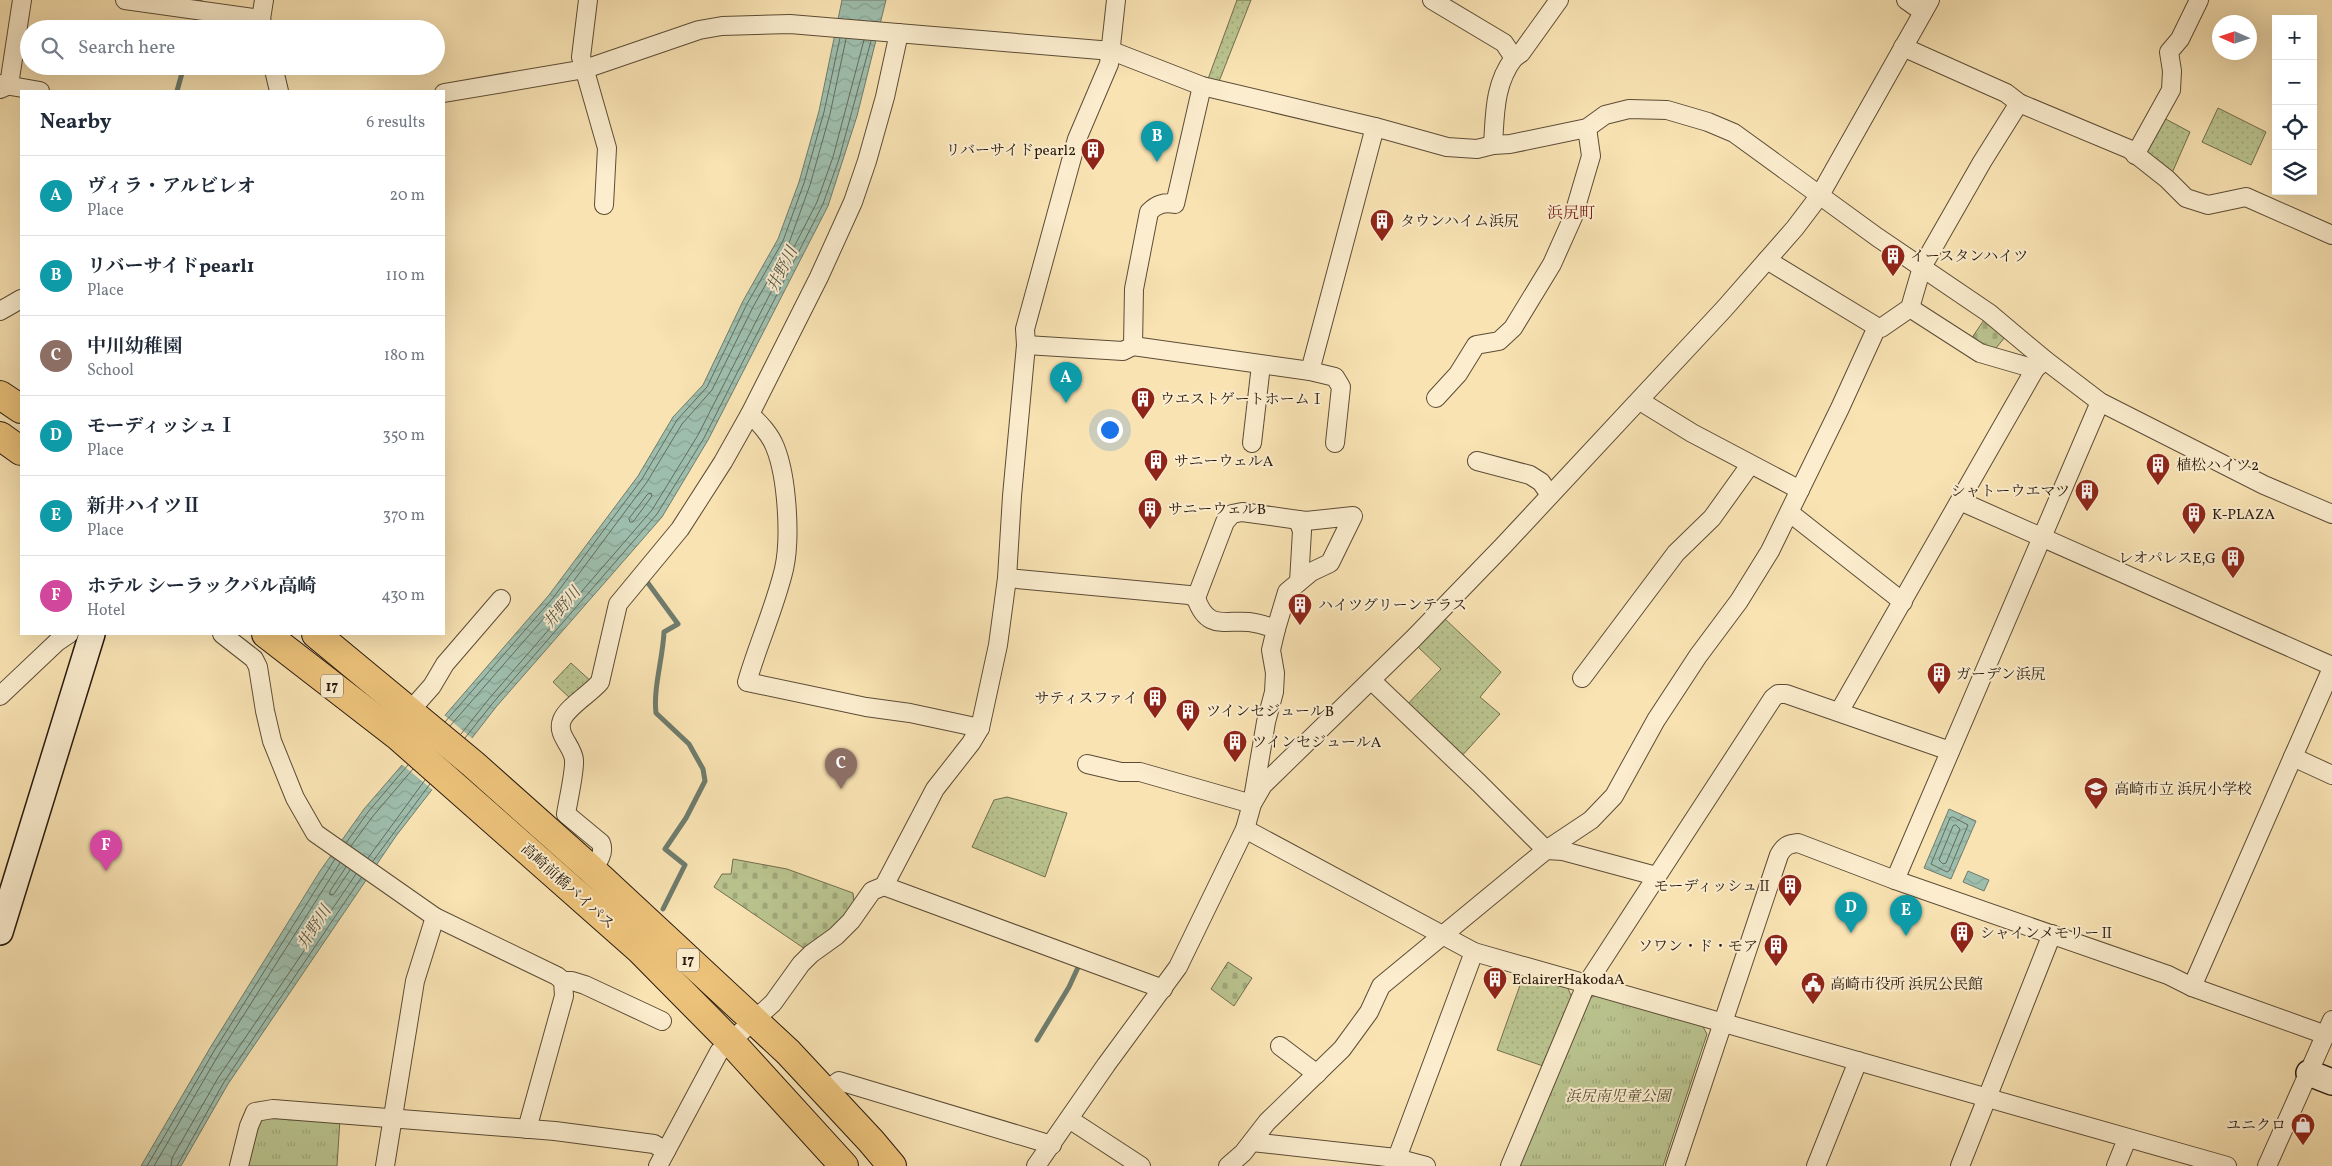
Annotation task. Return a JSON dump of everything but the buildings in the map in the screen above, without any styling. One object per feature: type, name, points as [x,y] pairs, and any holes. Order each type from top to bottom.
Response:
[{"type":"highway","points":[[0,395],[20,408]]},
{"type":"highway","points":[[0,436],[20,450]]},
{"type":"highway","name":"高崎前橋バイパス","points":[[267,635],[399,737],[639,949],[730,1041],[844,1166]]},
{"type":"highway","name":"高崎前橋バイパス","points":[[317,635],[473,764],[592,870],[826,1091],[892,1166]]},
{"type":"street","points":[[22,0],[3,86],[33,90]]},
{"type":"street","points":[[125,0],[198,10],[244,20]]},
{"type":"street","points":[[263,20],[264,0]]},
{"type":"street","points":[[588,0],[581,57],[607,148],[604,204]]},
{"type":"street","points":[[884,886],[935,789],[971,744],[980,728],[998,645],[1007,578],[1012,496],[1026,345],[1025,329],[1077,139],[1109,64],[1112,51],[1112,31],[1116,0]]},
{"type":"street","points":[[1432,0],[1504,43],[1514,58]]},
{"type":"street","points":[[1494,145],[1498,87],[1508,66],[1521,52],[1559,0]]},
{"type":"street","points":[[1252,804],[1263,785],[1446,606],[1640,401],[1724,310],[1820,195],[1926,6],[1906,0]]},
{"type":"street","points":[[2135,155],[2171,90],[2172,71],[2169,52],[2180,39],[2200,0]]},
{"type":"street","points":[[445,93],[585,69],[700,30],[722,26],[816,26],[1112,51],[1202,86],[1447,147],[1477,149],[1510,144],[1587,128],[1605,115],[1629,109],[1667,110],[1700,119],[1734,133],[1989,313],[2040,365],[2100,402],[2264,486],[2332,514]]},
{"type":"street","points":[[592,870],[601,857],[603,848],[601,843],[566,814],[574,760],[561,732],[562,718],[600,682],[618,604],[662,552],[696,507],[750,414],[819,277],[853,202],[885,97],[897,33]]},
{"type":"street","points":[[1903,47],[2006,93],[2019,103],[2129,150],[2167,179],[2186,198],[2208,205],[2246,197],[2332,235]]},
{"type":"street","points":[[275,75],[279,90]]},
{"type":"street","points":[[1133,346],[1134,289],[1149,212],[1155,205],[1175,204],[1202,86]]},
{"type":"street","points":[[1767,260],[1877,328],[1881,328],[1910,308],[1922,267],[1982,162],[2019,103]]},
{"type":"street","points":[[1310,371],[1375,128]]},
{"type":"street","points":[[1436,398],[1458,374],[1476,345],[1499,341],[1512,328],[1552,264],[1573,217],[1591,156],[1587,128]]},
{"type":"street","points":[[0,310],[20,300]]},
{"type":"street","points":[[1910,308],[1980,353],[2040,365]]},
{"type":"street","points":[[1228,1166],[1252,1142],[1267,1122],[1342,1050],[1369,1012],[1381,986],[1546,850],[1591,820],[1614,796],[1656,720],[1698,656],[1739,601],[1770,551],[1790,513],[1877,328]]},
{"type":"street","points":[[1026,345],[1123,351],[1133,346],[1310,371],[1335,377],[1341,387],[1335,443]]},
{"type":"street","points":[[1252,443],[1261,365]]},
{"type":"street","points":[[1839,712],[2040,365]]},
{"type":"street","points":[[1640,401],[1750,465],[1800,490]]},
{"type":"street","points":[[1895,880],[2100,402]]},
{"type":"street","points":[[750,414],[765,430],[776,449],[784,488],[787,526],[784,568],[748,682],[866,707],[910,713],[980,728]]},
{"type":"street","points":[[1477,461],[1530,476],[1541,482],[1550,495]]},
{"type":"street","points":[[1582,678],[1676,552],[1712,518],[1750,465]]},
{"type":"street","points":[[1960,501],[2332,667],[2192,987]]},
{"type":"street","points":[[1036,1166],[1106,1065],[1163,989],[1190,945],[1245,829],[1252,804],[1266,722],[1274,692],[1275,673],[1271,650],[1287,592],[1311,572],[1330,563],[1353,516],[1298,520],[1242,512],[1232,514],[1225,522],[1196,598],[1200,609],[1209,619],[1216,622],[1250,622],[1276,629]]},
{"type":"street","points":[[1790,513],[1903,602]]},
{"type":"street","points":[[1298,520],[1302,531],[1300,582]]},
{"type":"street","points":[[1007,578],[1189,595],[1196,598]]},
{"type":"street","points":[[413,714],[445,664],[501,599]]},
{"type":"street","points":[[0,696],[57,642],[68,635]]},
{"type":"street","points":[[0,932],[92,635]]},
{"type":"street","points":[[223,635],[254,659],[258,667],[272,741],[295,798],[307,821],[320,838],[435,917],[557,976],[563,981],[572,981],[585,985],[662,1021]]},
{"type":"street","points":[[1371,680],[1480,783],[1546,850],[1563,851],[1656,876]]},
{"type":"street","points":[[1510,1166],[1586,985],[1773,698],[1778,694],[1786,694],[1950,751]]},
{"type":"street","points":[[2293,757],[2332,775]]},
{"type":"street","points":[[1087,764],[1121,772],[1140,772],[1252,804]]},
{"type":"street","points":[[1245,829],[1474,952],[2227,1166]]},
{"type":"street","points":[[1675,1166],[1783,848],[1798,843],[1895,880],[2168,975],[2192,987],[2329,1027],[2268,1166]]},
{"type":"street","points":[[662,1158],[716,1057],[730,1041],[773,1003],[801,964],[846,926],[872,890],[884,886],[1163,989]]},
{"type":"street","points":[[385,1166],[415,981],[435,917]]},
{"type":"street","points":[[1960,1166],[2052,934]]},
{"type":"street","points":[[1395,1162],[1474,952]]},
{"type":"street","points":[[527,1129],[564,996],[563,981]]},
{"type":"street","points":[[1280,1046],[1317,1074]]},
{"type":"street","points":[[1816,1166],[1858,1061]]},
{"type":"street","points":[[2309,1073],[2332,1082]]},
{"type":"street","points":[[826,1091],[838,1081],[1052,1145]]},
{"type":"street","points":[[239,1166],[249,1126],[255,1112],[273,1109],[527,1129],[654,1144],[662,1158]]},
{"type":"street","points":[[1069,1119],[1141,1166]]},
{"type":"street","points":[[2116,1166],[2127,1139]]},
{"type":"street","points":[[1252,1142],[1426,1166]]},
{"type":"green space","points":[[1237,0],[1251,0],[1218,84],[1208,79]]},
{"type":"green space","points":[[2218,108],[2266,132],[2251,165],[2202,142]]},
{"type":"green space","points":[[2160,116],[2190,132],[2172,173],[2143,150]]},
{"type":"green space","points":[[1984,320],[2005,337],[1992,353],[1969,342]]},
{"type":"green space","points":[[1444,618],[1501,672],[1480,697],[1500,714],[1459,759],[1404,708],[1441,669],[1417,646]]},
{"type":"green space","points":[[571,663],[594,684],[573,701],[553,682]]},
{"type":"green space","points":[[1007,797],[1067,813],[1045,877],[972,847],[994,800]]},
{"type":"green space","points":[[733,859],[787,869],[853,893],[855,909],[808,951],[714,887],[722,874],[731,874]]},
{"type":"green space","points":[[1228,962],[1252,978],[1234,1006],[1211,989]]},
{"type":"green space","points":[[1524,974],[1567,986],[1572,998],[1543,1066],[1497,1050]]},
{"type":"green space","name":"浜尻南児童公園","points":[[1596,995],[1702,1025],[1707,1034],[1663,1166],[1518,1166],[1587,1000]]},
{"type":"green space","points":[[260,1117],[340,1119],[337,1166],[247,1166]]},
{"type":"water","name":"井野川","points":[[842,0],[886,0],[857,116],[828,206],[708,440],[662,517],[496,707],[396,836],[228,1084],[181,1166],[141,1166],[210,1048],[320,871],[364,809],[549,595],[638,476],[673,417],[703,385],[743,301],[778,239],[799,182],[819,111]]},
{"type":"water","points":[[1949,809],[1976,821],[1951,879],[1924,868]]},
{"type":"water","points":[[1968,871],[1989,880],[1984,891],[1963,882]]},
{"type":"pier","points":[[443,714],[474,740],[434,791],[400,763]]},
{"type":"waterway","points":[[196,20],[200,0]]},
{"type":"waterway","points":[[177,90],[181,75]]},
{"type":"waterway","points":[[645,579],[678,624],[664,632],[655,703],[656,713],[689,744],[703,769],[705,781],[686,818],[665,849],[685,865],[663,909]]},
{"type":"waterway","points":[[1037,1040],[1069,987],[1080,963]]},
{"type":"place","name":"リバーサイドpearl1","points":[[1157,162]]},
{"type":"place","name":"リバーサイドpearl2","points":[[1093,171]]},
{"type":"place","name":"タウンハイム浜尻","points":[[1382,242]]},
{"type":"place","name":"イースタンハイツ","points":[[1893,277]]},
{"type":"place","name":"ヴィラ・アルビレオ","points":[[1066,403]]},
{"type":"place","name":"ウエストゲートホームⅠ","points":[[1143,420]]},
{"type":"place","name":"サニーウェルA","points":[[1156,482]]},
{"type":"place","name":"植松ハイツ2","points":[[2158,486]]},
{"type":"place","name":"シャトーウエマツ","points":[[2087,512]]},
{"type":"place","name":"サニーウェルB","points":[[1150,530]]},
{"type":"place","name":"K-PLAZA","points":[[2194,535]]},
{"type":"place","name":"レオパレスE,G","points":[[2233,579]]},
{"type":"place","name":"ハイツグリーンテラス","points":[[1300,626]]},
{"type":"place","name":"ガーデン浜尻","points":[[1939,695]]},
{"type":"place","name":"サティスファイ","points":[[1155,719]]},
{"type":"place","name":"ツインセジュールB","points":[[1188,732]]},
{"type":"place","name":"ツインセジュールA","points":[[1235,763]]},
{"type":"place","name":"中川幼稚園","points":[[841,789]]},
{"type":"place","name":"高崎市立 浜尻小学校","points":[[2096,810]]},
{"type":"place","name":"ホテル シーラックパル高崎","points":[[106,871]]},
{"type":"place","name":"モーディッシュⅡ","points":[[1790,907]]},
{"type":"place","name":"モーディッシュⅠ","points":[[1851,933]]},
{"type":"place","name":"新井ハイツⅡ","points":[[1906,936]]},
{"type":"place","name":"シャインメモリーⅡ","points":[[1962,954]]},
{"type":"place","name":"ソワン・ド・モア","points":[[1776,967]]},
{"type":"place","name":"EclairerHakodaA","points":[[1495,1000]]},
{"type":"place","name":"高崎市役所 浜尻公民館","points":[[1813,1005]]},
{"type":"place","name":"ユニクロ","points":[[2303,1146]]},
{"type":"district","name":"浜尻町","points":[[1571,212]]}]
